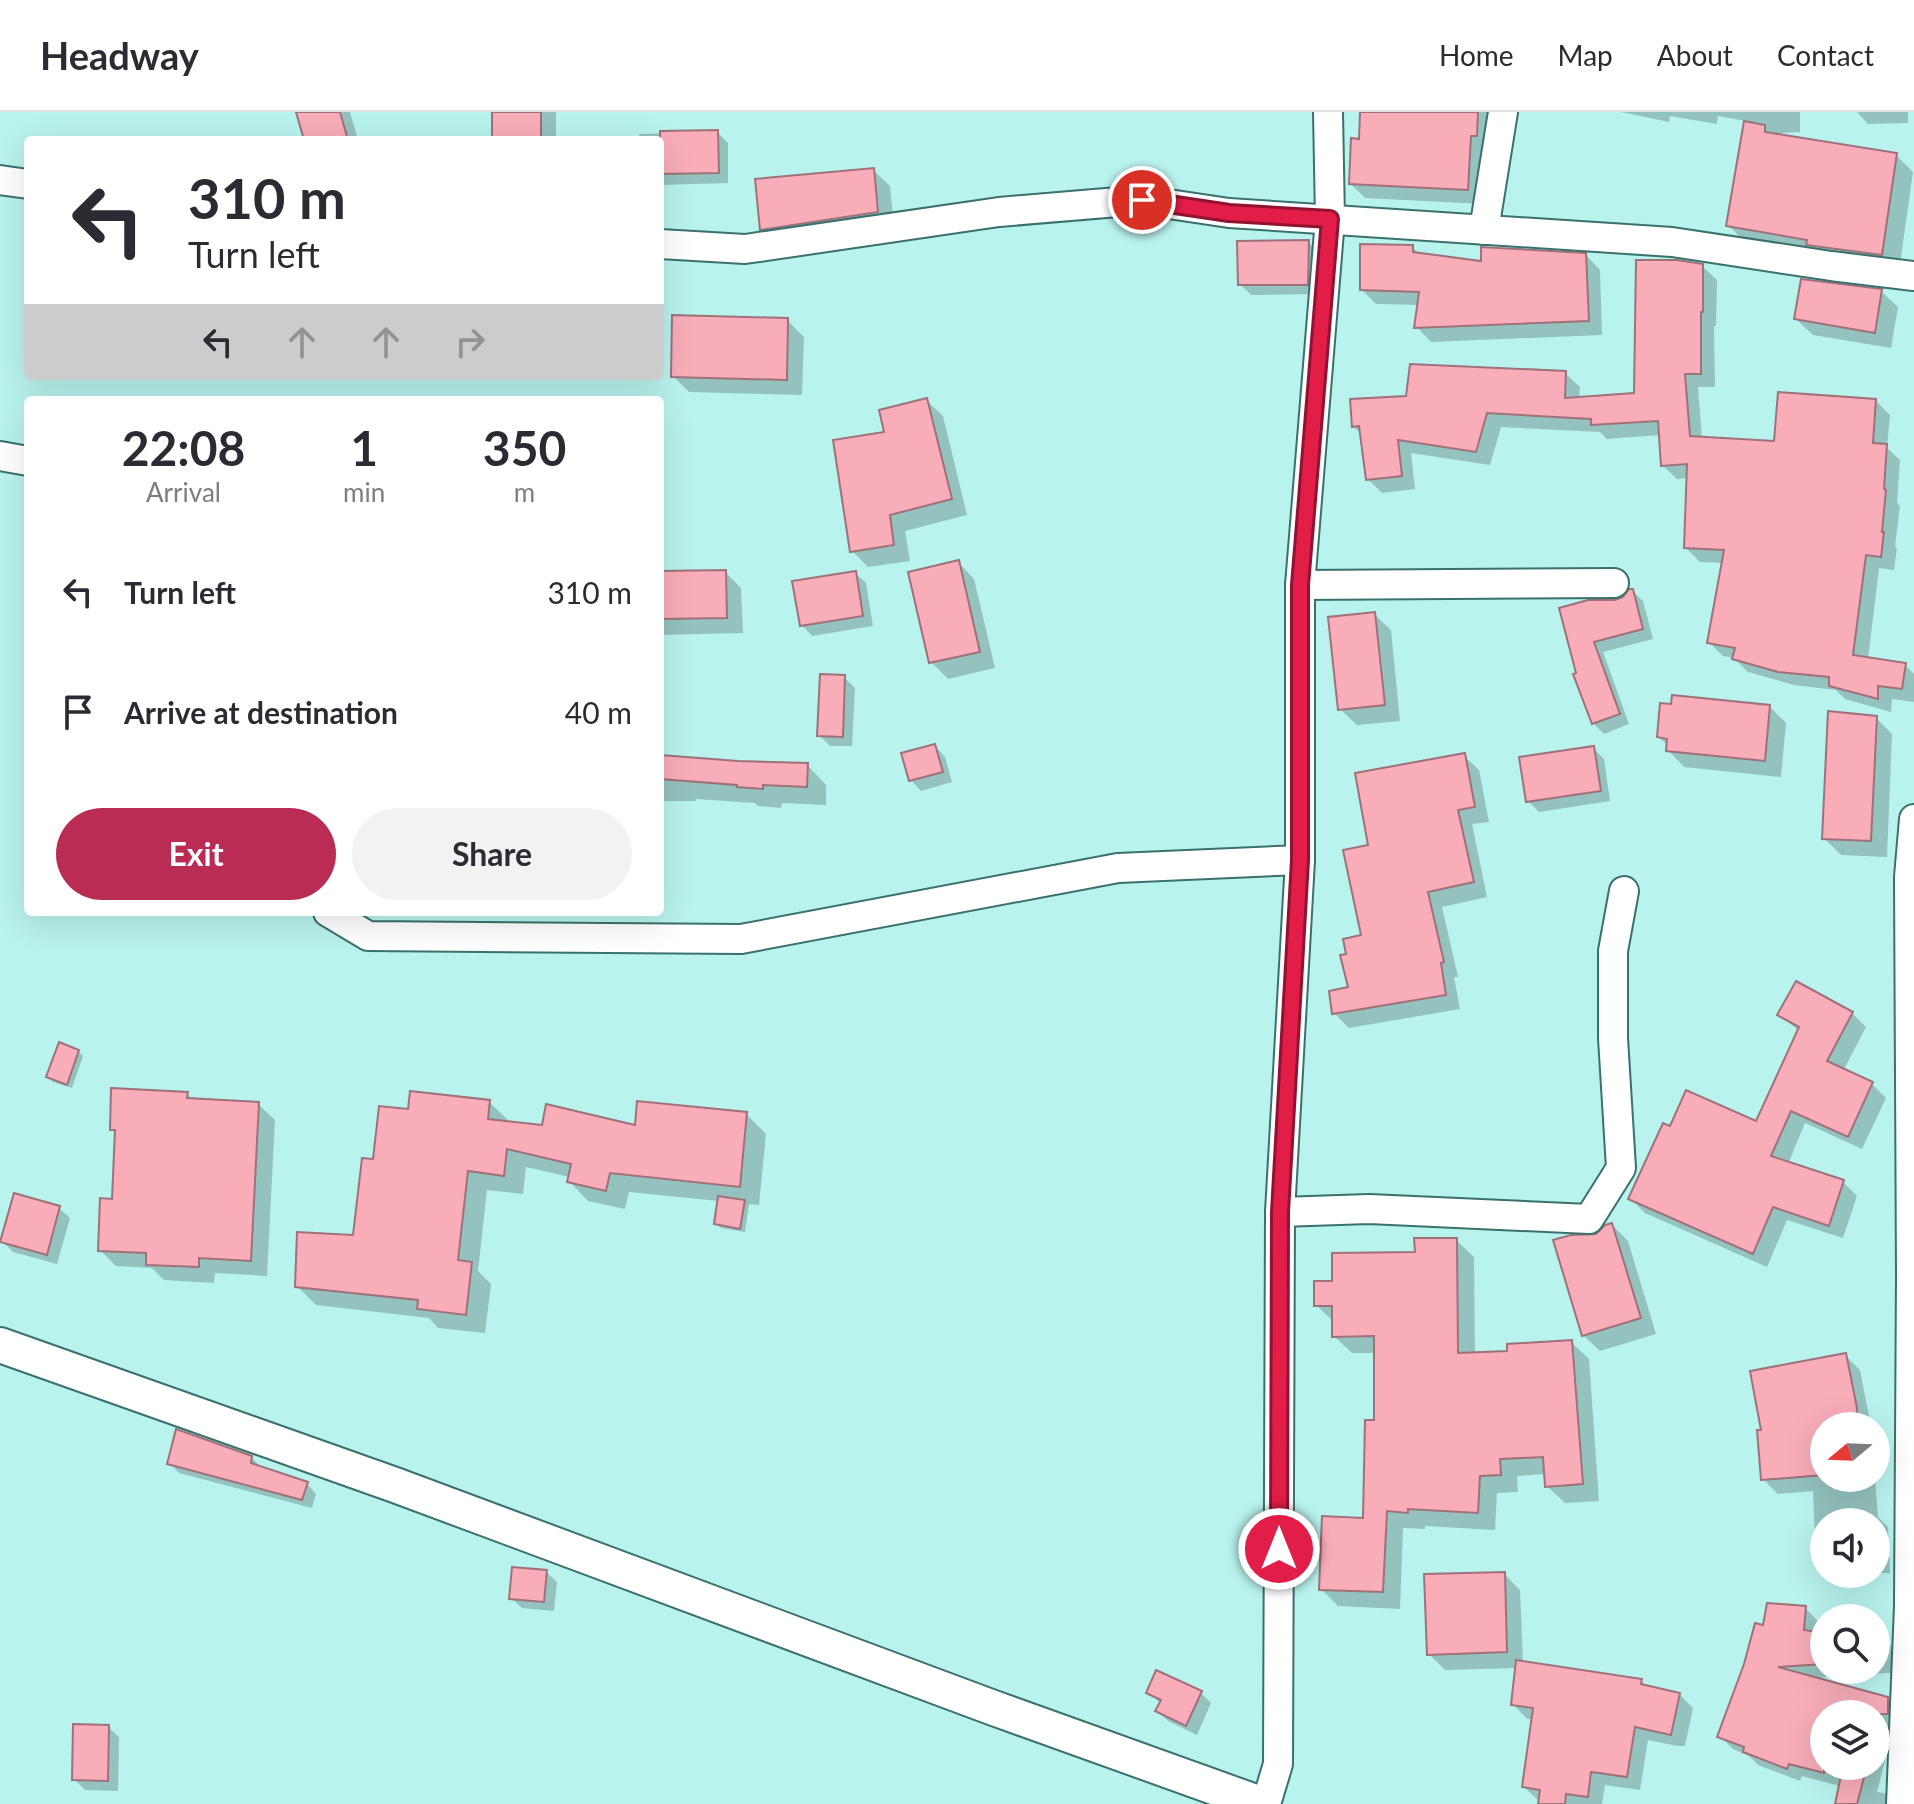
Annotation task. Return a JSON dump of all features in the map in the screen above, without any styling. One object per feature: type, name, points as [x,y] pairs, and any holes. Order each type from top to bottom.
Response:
[{"type":"street","points":[[0,1345],[395,1485],[991,1707],[1263,1804],[1278,1764],[1280,1212],[1300,860],[1300,585],[1330,219],[1328,112]]},
{"type":"street","points":[[1484,230],[1503,112]]},
{"type":"street","points":[[0,180],[24,183]]},
{"type":"street","points":[[664,244],[745,249],[999,212],[1142,200],[1229,213],[1672,242],[1914,276]]},
{"type":"street","points":[[0,456],[24,460]]},
{"type":"street","points":[[1300,585],[1614,583]]},
{"type":"street","points":[[1901,1804],[1909,1606],[1909,877],[1914,819]]},
{"type":"street","points":[[335,916],[368,936],[741,939],[1118,868],[1300,860]]},
{"type":"street","points":[[1280,1212],[1369,1209],[1589,1219],[1621,1168],[1613,1038],[1613,951],[1624,891]]},
{"type":"building","points":[[296,112],[340,112],[347,136],[303,136]]},
{"type":"building","points":[[492,112],[541,112],[541,136],[492,136]]},
{"type":"building","points":[[1360,112],[1478,112],[1477,136],[1471,136],[1468,190],[1349,184],[1351,138],[1359,139]]},
{"type":"building","points":[[1744,121],[1765,125],[1765,132],[1897,153],[1882,255],[1806,245],[1807,240],[1726,226]]},
{"type":"building","points":[[718,130],[719,173],[664,174],[664,136],[660,136],[660,131]]},
{"type":"building","points":[[874,168],[878,212],[760,230],[755,179]]},
{"type":"building","points":[[1309,240],[1308,285],[1238,285],[1237,241]]},
{"type":"building","points":[[1360,244],[1413,245],[1413,252],[1481,261],[1481,247],[1586,253],[1589,321],[1414,328],[1419,292],[1360,290]]},
{"type":"building","points":[[1636,260],[1677,260],[1703,264],[1701,374],[1685,374],[1690,436],[1774,441],[1778,392],[1876,399],[1873,443],[1887,444],[1884,532],[1881,557],[1866,555],[1853,655],[1906,663],[1902,689],[1878,686],[1878,699],[1829,686],[1829,677],[1778,672],[1732,659],[1735,648],[1707,643],[1724,550],[1684,548],[1687,464],[1661,466],[1658,421],[1591,425],[1591,419],[1487,413],[1476,452],[1398,440],[1402,476],[1366,480],[1359,426],[1352,427],[1350,399],[1406,396],[1410,364],[1566,371],[1565,398],[1634,393]]},
{"type":"building","points":[[1801,279],[1882,289],[1875,333],[1794,319]]},
{"type":"building","points":[[672,315],[788,318],[787,380],[671,377]]},
{"type":"building","points":[[927,398],[952,499],[890,515],[894,545],[850,552],[833,440],[884,432],[879,410]]},
{"type":"building","points":[[959,560],[980,652],[929,663],[908,572]]},
{"type":"building","points":[[726,570],[727,618],[664,619],[664,571]]},
{"type":"building","points":[[856,571],[863,616],[800,626],[792,581]]},
{"type":"building","points":[[1629,589],[1633,589],[1643,629],[1594,642],[1620,714],[1592,724],[1573,674],[1576,673],[1559,608],[1588,600],[1615,600],[1623,597]]},
{"type":"building","points":[[1375,612],[1385,705],[1338,710],[1328,617]]},
{"type":"building","points":[[820,674],[845,675],[843,737],[817,736]]},
{"type":"building","points":[[1672,695],[1770,705],[1765,761],[1666,751],[1667,739],[1657,737],[1660,703],[1671,704]]},
{"type":"building","points":[[1828,711],[1877,716],[1871,841],[1822,839]]},
{"type":"building","points":[[935,744],[943,772],[909,781],[901,753]]},
{"type":"building","points":[[1594,746],[1601,791],[1526,802],[1519,757]]},
{"type":"building","points":[[1465,753],[1475,807],[1458,810],[1474,882],[1428,892],[1444,962],[1441,963],[1446,995],[1332,1014],[1329,991],[1348,987],[1340,955],[1346,954],[1343,939],[1361,935],[1343,850],[1368,845],[1355,773]]},
{"type":"building","points":[[664,755],[808,763],[807,787],[763,785],[763,789],[664,779]]},
{"type":"building","points":[[1796,981],[1853,1012],[1827,1061],[1873,1082],[1848,1137],[1791,1111],[1771,1156],[1844,1180],[1829,1226],[1773,1207],[1753,1254],[1628,1199],[1663,1123],[1670,1126],[1686,1090],[1756,1121],[1799,1027],[1777,1015]]},
{"type":"building","points":[[59,1042],[79,1050],[67,1085],[46,1077]]},
{"type":"building","points":[[111,1088],[188,1092],[187,1098],[259,1102],[251,1261],[199,1258],[199,1267],[146,1265],[146,1253],[98,1251],[100,1198],[112,1199],[115,1130],[110,1130]]},
{"type":"building","points":[[410,1091],[490,1100],[488,1119],[542,1125],[546,1104],[635,1125],[637,1101],[747,1112],[740,1187],[610,1173],[606,1191],[567,1182],[571,1164],[507,1149],[504,1176],[468,1171],[458,1260],[472,1262],[466,1315],[417,1309],[418,1300],[295,1287],[297,1232],[353,1235],[362,1158],[373,1159],[379,1106],[408,1109]]},
{"type":"building","points":[[14,1193],[60,1206],[47,1255],[0,1242]]},
{"type":"building","points":[[718,1196],[745,1200],[740,1229],[714,1224]]},
{"type":"building","points":[[1612,1223],[1641,1318],[1582,1336],[1553,1240],[1571,1235],[1596,1234]]},
{"type":"building","points":[[1414,1238],[1457,1238],[1458,1353],[1507,1351],[1507,1344],[1572,1340],[1583,1484],[1545,1487],[1543,1457],[1500,1459],[1501,1475],[1480,1476],[1478,1513],[1408,1509],[1408,1513],[1387,1511],[1383,1592],[1319,1590],[1322,1516],[1363,1518],[1365,1420],[1374,1420],[1374,1336],[1332,1337],[1332,1306],[1314,1306],[1314,1281],[1332,1281],[1332,1253],[1415,1252]]},
{"type":"building","points":[[1846,1353],[1857,1412],[1810,1412],[1810,1476],[1761,1480],[1757,1430],[1761,1430],[1750,1371]]},
{"type":"building","points":[[176,1429],[252,1456],[251,1463],[308,1482],[302,1500],[167,1464]]},
{"type":"building","points":[[512,1567],[547,1570],[544,1602],[509,1599]]},
{"type":"building","points":[[1505,1572],[1507,1652],[1427,1655],[1424,1574]]},
{"type":"building","points":[[1767,1603],[1806,1606],[1804,1630],[1810,1631],[1810,1665],[1778,1667],[1810,1676],[1810,1684],[1840,1684],[1888,1697],[1888,1700],[1810,1700],[1810,1769],[1789,1764],[1787,1769],[1743,1752],[1744,1747],[1717,1737],[1744,1664],[1755,1623],[1763,1625]]},
{"type":"building","points":[[1516,1660],[1642,1679],[1641,1684],[1680,1693],[1671,1735],[1635,1727],[1627,1777],[1591,1772],[1588,1797],[1566,1794],[1565,1804],[1538,1804],[1540,1790],[1522,1787],[1533,1708],[1511,1705]]},
{"type":"building","points":[[1156,1670],[1202,1691],[1186,1726],[1155,1711],[1161,1700],[1146,1693]]},
{"type":"building","points":[[73,1724],[109,1725],[108,1781],[72,1780]]},
{"type":"building","points":[[1840,1780],[1863,1780],[1857,1804],[1835,1804]]},
{"type":"route","points":[[1142,200],[1229,213],[1330,219],[1300,585],[1300,860],[1280,1212],[1279,1549]]}]
